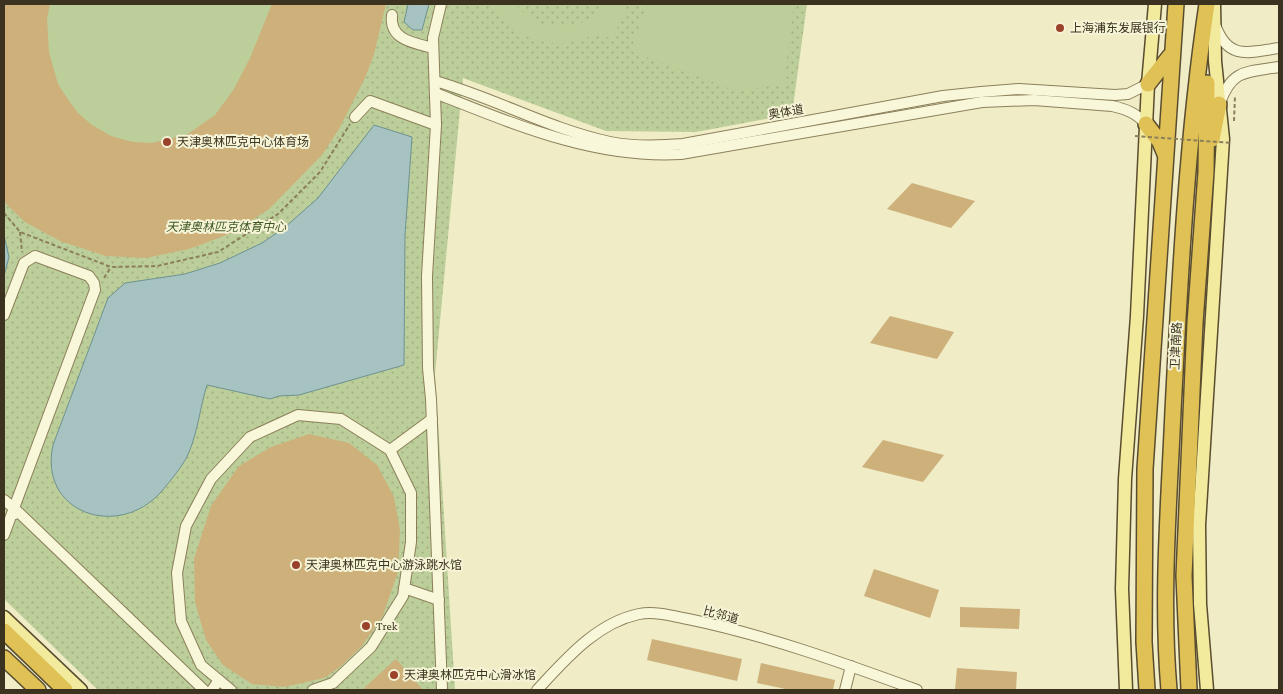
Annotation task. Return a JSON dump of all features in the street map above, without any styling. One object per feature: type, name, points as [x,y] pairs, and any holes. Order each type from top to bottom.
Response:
[{"type":"highway","name":"卫津南路","points":[[1147,690],[1144,642],[1146,469],[1171,55],[1176,4]]},
{"type":"highway","points":[[1189,690],[1184,576],[1195,323],[1206,172],[1209,4]]},
{"type":"highway","name":"卫津南路","points":[[1169,690],[1165,641],[1168,531],[1180,283],[1201,48],[1209,4]]},
{"type":"highway","points":[[1148,84],[1171,55]]},
{"type":"highway","points":[[1206,172],[1220,104]]},
{"type":"highway","points":[[1146,124],[1160,142],[1165,154]]},
{"type":"highway","points":[[6,626],[65,690]]},
{"type":"highway","points":[[4,658],[38,690]]},
{"type":"main road","points":[[1126,690],[1122,589],[1125,479],[1137,316],[1148,84],[1155,4]]},
{"type":"main road","points":[[1207,690],[1200,604],[1200,525],[1223,139],[1215,48],[1214,4]]},
{"type":"main road","points":[[1216,28],[1223,4]]},
{"type":"main road","points":[[6,626],[81,690]]},
{"type":"street","points":[[441,4],[433,48],[436,81],[436,125],[427,276],[428,368],[432,419],[442,690]]},
{"type":"street","points":[[392,15],[390,25],[396,34],[404,40],[433,48]]},
{"type":"street","points":[[1216,28],[1225,45],[1238,52],[1279,48]]},
{"type":"street","points":[[1220,104],[1225,89],[1240,74],[1279,67]]},
{"type":"street","name":"奥体道","points":[[436,81],[579,134],[611,142],[653,145],[683,144],[933,98],[1019,89],[1115,95],[1128,94],[1148,84]]},
{"type":"street","points":[[435,93],[534,132],[613,152],[644,155],[681,154],[982,102],[1010,100],[1092,103],[1112,106],[1126,109],[1138,116],[1146,124]]},
{"type":"street","points":[[355,117],[370,102],[436,125]]},
{"type":"street","points":[[4,315],[24,262],[35,256],[90,276],[94,283],[95,290],[4,535]]},
{"type":"street","points":[[231,690],[201,665],[181,621],[177,573],[186,526],[210,479],[250,437],[298,415],[341,420],[390,450],[411,493],[411,542],[402,596],[370,647],[333,683],[313,690]]},
{"type":"street","points":[[390,450],[432,419]]},
{"type":"street","points":[[4,500],[204,690]]},
{"type":"street","points":[[14,508],[16,519]]},
{"type":"street","points":[[404,588],[439,600]]},
{"type":"street","name":"比邻道","points":[[537,690],[577,647],[609,626],[640,614],[662,614],[712,624],[851,666],[918,690]]},
{"type":"street","points":[[845,690],[851,666]]},
{"type":"street","points":[[212,690],[219,680]]},
{"type":"path","points":[[1233,124],[1235,88]]},
{"type":"path","points":[[4,213],[20,232],[111,267],[158,266],[218,252],[278,214],[320,172],[355,117]]},
{"type":"path","points":[[1136,136],[1232,142]]},
{"type":"path","points":[[20,232],[24,262]]},
{"type":"green space","name":"天津奥林匹克体育中心","points":[[4,4],[807,4],[792,114],[696,132],[606,131],[463,78],[435,374],[455,690],[98,690],[4,599]]},
{"type":"green space","name":"天津奥林匹克中心体育场","points":[[4,4],[386,4],[374,54],[365,78],[339,129],[189,249],[146,258],[106,256],[60,241],[25,222],[4,202]]},
{"type":"green space","points":[[493,4],[512,4],[533,20],[542,24],[562,27],[582,23],[599,12],[605,4],[627,4],[613,39],[593,36],[571,42],[554,43],[533,39],[513,28],[498,13]]},
{"type":"green space","points":[[648,4],[794,4],[784,84],[736,91],[630,51]]},
{"type":"water","points":[[408,4],[429,4],[422,30],[413,30],[404,22]]},
{"type":"water","points":[[374,125],[412,137],[405,235],[404,365],[299,395],[279,396],[270,399],[207,385],[195,436],[187,456],[177,473],[161,492],[143,507],[124,514],[104,516],[85,512],[69,502],[58,488],[52,469],[53,445],[108,298],[125,283],[185,274],[220,263],[262,243],[284,228],[318,198]]},
{"type":"water","points":[[4,235],[9,257],[4,276]]},
{"type":"building","name":"天津奥林匹克中心体育场","points":[[4,4],[50,4],[47,18],[49,52],[58,84],[78,113],[92,125],[111,136],[133,142],[152,143],[188,134],[215,115],[234,89],[250,58],[272,4],[386,4],[374,54],[365,78],[339,129],[322,155],[269,209],[232,233],[189,249],[146,258],[106,256],[60,241],[25,222],[4,202]]},
{"type":"building","points":[[912,183],[975,201],[951,228],[887,209]]},
{"type":"building","points":[[890,316],[954,332],[937,359],[870,343]]},
{"type":"building","name":"天津奥林匹克中心游泳跳水馆","points":[[309,434],[349,443],[377,465],[394,497],[400,530],[398,572],[383,615],[362,646],[340,667],[324,678],[284,687],[252,684],[223,665],[206,640],[195,602],[194,559],[211,506],[239,466],[271,447]]},
{"type":"building","points":[[883,440],[944,455],[923,482],[862,467]]},
{"type":"building","points":[[874,569],[939,590],[930,618],[864,596]]},
{"type":"building","points":[[960,607],[1020,609],[1019,629],[960,627]]},
{"type":"building","points":[[652,639],[742,659],[737,681],[647,660]]},
{"type":"building","name":"天津奥林匹克中心滑冰馆","points":[[396,659],[423,690],[362,690]]},
{"type":"building","points":[[761,663],[835,680],[833,690],[790,690],[757,683]]},
{"type":"building","points":[[957,668],[1017,672],[1016,690],[955,690]]},
{"type":"place","name":"上海浦东发展银行","points":[[1060,28]]},
{"type":"place","name":"天津奥林匹克中心体育场","points":[[167,142]]},
{"type":"place","name":"天津奥林匹克中心游泳跳水馆","points":[[296,565]]},
{"type":"place","name":"Trek","points":[[366,626]]},
{"type":"place","name":"天津奥林匹克中心滑冰馆","points":[[394,675]]}]
